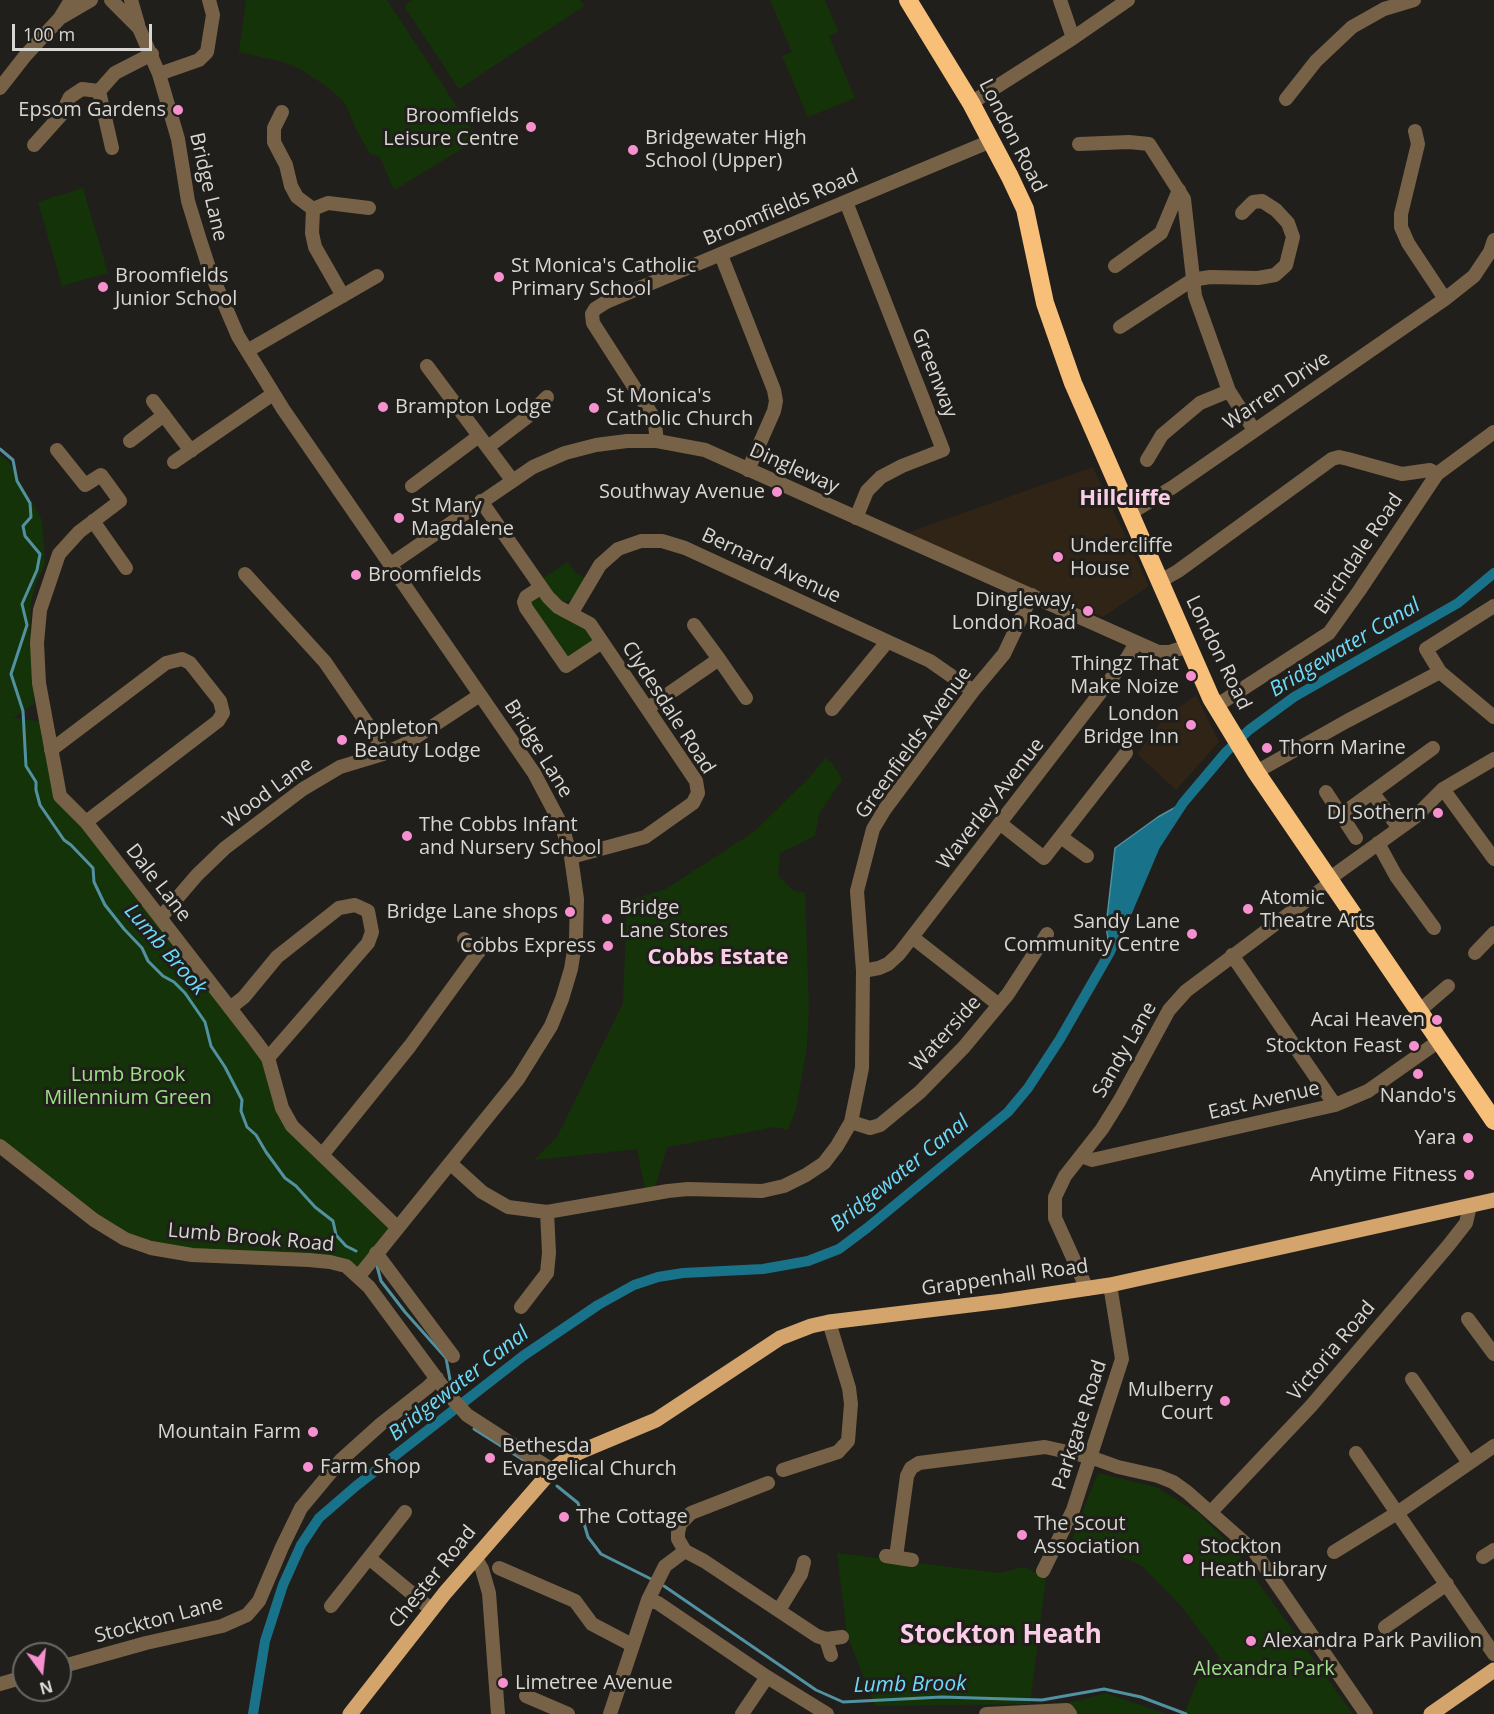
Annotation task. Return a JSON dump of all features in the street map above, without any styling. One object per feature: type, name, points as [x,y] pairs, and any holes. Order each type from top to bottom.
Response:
[{"type":"highway","name":"London Road","points":[[908,0],[971,102],[1024,209],[1049,318],[1073,382],[1159,582],[1216,706],[1243,751],[1330,881],[1494,1121]]},
{"type":"main road","name":"Grappenhall Road","points":[[552,1470],[567,1458],[656,1420],[780,1338],[811,1326],[1110,1285],[1494,1200]]},
{"type":"main road","name":"Chester Road","points":[[350,1714],[475,1557],[552,1470]]},
{"type":"main road","points":[[1431,1714],[1494,1670]]},
{"type":"street","points":[[0,88],[25,56],[60,18],[71,0]]},
{"type":"street","points":[[60,18],[91,0]]},
{"type":"street","name":"Bridge Lane","points":[[111,0],[139,28]]},
{"type":"street","name":"Bridge Lane","points":[[131,0],[139,28],[152,54],[172,117],[188,201],[202,249],[221,300],[247,351],[273,394],[546,794],[562,826],[571,857],[577,900],[576,938],[571,969],[551,1026],[518,1079],[359,1276]]},
{"type":"street","points":[[159,74],[199,60],[207,52],[213,15],[209,0]]},
{"type":"street","points":[[1060,0],[1073,38]]},
{"type":"street","points":[[971,102],[1073,38],[1128,0]]},
{"type":"street","points":[[1282,99],[1316,61],[1352,27],[1378,12],[1414,0]]},
{"type":"street","points":[[99,91],[115,73],[152,54]]},
{"type":"street","points":[[34,145],[50,138],[70,97],[82,89],[99,91]]},
{"type":"street","points":[[99,91],[112,148]]},
{"type":"street","points":[[282,112],[274,129],[274,142],[286,165],[291,186],[297,197],[314,209]]},
{"type":"street","points":[[1415,131],[1418,144],[1401,214],[1401,227],[1408,243],[1445,299]]},
{"type":"street","name":"Broomfields Road","points":[[657,441],[654,418],[595,328],[592,314],[597,307],[991,141]]},
{"type":"street","points":[[1079,144],[1129,142],[1149,144],[1179,190],[1184,199],[1195,296],[1229,391],[1254,430]]},
{"type":"street","points":[[1115,266],[1161,233],[1179,190]]},
{"type":"street","points":[[1119,326],[1192,280],[1210,277],[1258,278],[1275,274],[1286,265],[1293,237],[1288,223],[1276,210],[1262,201],[1253,202],[1242,213]]},
{"type":"street","name":"Greenway","points":[[846,202],[943,450],[881,477],[867,491],[856,518]]},
{"type":"street","points":[[314,209],[328,203],[369,208]]},
{"type":"street","points":[[314,209],[312,233],[315,247],[343,296]]},
{"type":"street","name":"Warren Drive","points":[[1129,514],[1173,487],[1445,299],[1474,276],[1490,252],[1494,240]]},
{"type":"street","points":[[721,255],[776,400],[774,411],[748,470]]},
{"type":"street","points":[[247,351],[377,276]]},
{"type":"street","points":[[428,366],[512,480]]},
{"type":"street","points":[[1147,460],[1162,435],[1200,403],[1229,391]]},
{"type":"street","points":[[174,462],[273,394]]},
{"type":"street","points":[[412,486],[526,418],[547,397]]},
{"type":"street","points":[[153,401],[191,451]]},
{"type":"street","points":[[130,441],[164,415]]},
{"type":"street","name":"Birchdale Road","points":[[1216,706],[1329,633],[1437,474],[1494,432]]},
{"type":"street","name":"Dingleway","points":[[391,564],[512,480],[565,453],[596,445],[627,441],[657,441],[705,450],[1158,652],[1170,652],[1188,646]]},
{"type":"street","name":"Dale Lane","points":[[57,450],[85,485],[101,475],[120,501],[69,541],[56,560],[38,621],[39,682],[60,796],[86,822],[268,1058],[286,1117],[292,1126],[397,1227]]},
{"type":"street","points":[[1159,582],[1178,571],[1332,459],[1339,457],[1402,474],[1430,470],[1437,474]]},
{"type":"street","name":"Clydesdale Road","points":[[481,501],[540,588],[558,607],[590,624],[696,781],[698,793],[693,803],[645,837],[571,857]]},
{"type":"street","points":[[93,521],[126,568]]},
{"type":"street","name":"Bernard Avenue","points":[[571,614],[600,565],[618,549],[641,541],[662,541],[696,553],[938,666],[973,691]]},
{"type":"street","points":[[245,574],[325,662],[375,735],[383,754]]},
{"type":"street","name":"Clydesdale Road","points":[[540,588],[526,597],[524,602],[526,608],[567,666],[602,642]]},
{"type":"street","name":"Greenfields Avenue","points":[[450,1163],[482,1192],[508,1207],[548,1212],[688,1189],[762,1191],[784,1186],[824,1163],[851,1122],[862,1068],[863,970],[857,891],[873,829],[885,809],[973,691],[1004,654],[1032,596]]},
{"type":"street","points":[[1494,606],[1426,649],[1440,672],[1494,717]]},
{"type":"street","points":[[694,625],[746,698]]},
{"type":"street","points":[[832,709],[887,642]]},
{"type":"street","name":"Waverley Avenue","points":[[863,970],[888,964],[912,937],[1127,658],[1136,643]]},
{"type":"street","points":[[51,750],[166,663],[182,659],[190,663],[220,701],[223,713],[218,721],[86,822]]},
{"type":"street","points":[[648,708],[719,659]]},
{"type":"street","points":[[1257,772],[1440,672]]},
{"type":"street","name":"Wood Lane","points":[[161,917],[197,875],[225,848],[285,801],[340,767],[383,754],[407,743],[480,695]]},
{"type":"street","points":[[1341,815],[1433,747]]},
{"type":"street","points":[[1000,824],[1044,858],[1126,753]]},
{"type":"street","name":"Sandy Lane","points":[[1087,1289],[1081,1271],[1055,1218],[1054,1208],[1059,1187],[1102,1129],[1169,1010],[1186,991],[1423,810],[1443,789],[1494,759]]},
{"type":"street","points":[[1443,789],[1494,859]]},
{"type":"street","points":[[1326,792],[1356,838]]},
{"type":"street","points":[[1372,792],[1399,828]]},
{"type":"street","points":[[1061,837],[1087,856]]},
{"type":"street","points":[[1378,843],[1396,876],[1434,928]]},
{"type":"street","points":[[230,1008],[244,997],[277,957],[339,908],[355,905],[368,911],[372,932],[368,943],[268,1058]]},
{"type":"street","points":[[1475,953],[1494,933]]},
{"type":"street","name":"Waterside","points":[[851,1122],[870,1128],[880,1125],[920,1092],[964,1047],[999,1005],[1047,934]]},
{"type":"street","points":[[912,937],[999,1005]]},
{"type":"street","points":[[322,1155],[410,1046],[482,947],[464,939]]},
{"type":"street","points":[[1232,955],[1335,1105]]},
{"type":"street","points":[[1419,1011],[1448,986]]},
{"type":"street","name":"East Avenue","points":[[1081,1156],[1092,1160],[1335,1105],[1368,1091],[1439,1041]]},
{"type":"street","name":"Lumb Brook Road","points":[[0,1146],[94,1220],[125,1239],[151,1248],[192,1255],[330,1262],[346,1266],[369,1287],[437,1378],[472,1419],[552,1470]]},
{"type":"street","name":"Victoria Road","points":[[1211,1512],[1311,1406],[1448,1246],[1466,1223],[1470,1206]]},
{"type":"street","points":[[521,1307],[547,1273],[548,1212]]},
{"type":"street","points":[[376,1253],[453,1356]]},
{"type":"street","name":"Parkgate Road","points":[[1043,1571],[1073,1510],[1122,1359],[1110,1285]]},
{"type":"street","points":[[1468,1319],[1492,1346]]},
{"type":"street","points":[[783,1470],[838,1452],[848,1441],[851,1421],[850,1396],[829,1322]]},
{"type":"street","name":"Stockton Lane","points":[[72,1664],[146,1643],[222,1626],[247,1615],[259,1601],[301,1508],[341,1460],[437,1378]]},
{"type":"street","points":[[1412,1379],[1469,1463]]},
{"type":"street","points":[[1334,1552],[1397,1513],[1494,1446]]},
{"type":"street","points":[[912,1560],[891,1557],[907,1476],[911,1468],[919,1463],[1045,1447],[1158,1476],[1173,1482],[1211,1512],[1259,1557],[1366,1714]]},
{"type":"street","points":[[1356,1453],[1494,1654]]},
{"type":"street","points":[[768,1483],[691,1513],[680,1524],[678,1539],[685,1551],[704,1561],[817,1636],[826,1639],[842,1637]]},
{"type":"street","points":[[331,1606],[405,1512]]},
{"type":"street","points":[[610,1714],[648,1600],[665,1566],[685,1551]]},
{"type":"street","points":[[475,1557],[482,1569],[489,1593],[498,1714]]},
{"type":"street","points":[[369,1558],[432,1610]]},
{"type":"street","points":[[779,1610],[801,1574],[804,1562]]},
{"type":"street","points":[[499,1568],[575,1601],[592,1624],[633,1645]]},
{"type":"street","points":[[1385,1627],[1448,1584]]},
{"type":"street","points":[[648,1600],[658,1603],[767,1677],[827,1714]]},
{"type":"street","points":[[826,1639],[831,1655]]},
{"type":"street","points":[[742,1714],[767,1677]]},
{"type":"street","points":[[526,1696],[568,1714]]},
{"type":"street","points":[[986,1714],[1067,1710],[1070,1714]]},
{"type":"shaded area","points":[[1093,467],[1149,586],[1103,617],[960,562],[904,534]]},
{"type":"shaded area","points":[[1196,695],[1219,742],[1176,790],[1137,754],[1165,717]]},
{"type":"green space","points":[[246,0],[387,0],[478,139],[394,190],[380,157],[370,154],[345,103],[330,89],[304,71],[284,62],[239,52]]},
{"type":"green space","points":[[413,0],[580,0],[584,6],[459,89],[404,6]]},
{"type":"green space","points":[[770,0],[825,0],[838,31],[829,36],[855,98],[808,117],[782,56],[792,52]]},
{"type":"green space","points":[[83,188],[108,273],[62,286],[38,202]]},
{"type":"green space","name":"Lumb Brook Millennium Green","points":[[0,455],[8,461],[42,520],[45,564],[36,583],[31,602],[30,631],[34,704],[13,718],[46,722],[60,796],[254,1039],[282,1108],[397,1227],[359,1276],[291,1260],[193,1254],[131,1241],[0,1153]]},
{"type":"green space","points":[[568,562],[574,571],[586,579],[574,598],[565,602],[555,596],[541,579]]},
{"type":"green space","points":[[537,595],[588,630],[595,639],[569,657],[566,655],[531,604]]},
{"type":"green space","points":[[825,758],[832,763],[842,779],[819,814],[815,836],[780,853],[778,875],[792,890],[805,893],[809,1006],[807,1046],[796,1110],[788,1130],[776,1127],[667,1147],[655,1187],[645,1189],[637,1149],[534,1160],[557,1137],[623,1003],[627,901],[666,889],[755,831],[813,774]]},
{"type":"green space","name":"Alexandra Park","points":[[1098,1473],[1156,1487],[1198,1513],[1232,1546],[1353,1714],[1184,1714],[1198,1680],[1220,1658],[1182,1607],[1142,1566],[1071,1541]]},
{"type":"green space","points":[[837,1553],[999,1573],[1024,1567],[1046,1578],[1030,1704],[875,1706],[847,1635]]},
{"type":"green space","name":"Alexandra Park","points":[[1106,1693],[1166,1714],[1073,1714],[1065,1704]]},
{"type":"water","points":[[1183,803],[1155,846],[1110,952],[1106,926],[1115,848],[1158,817]]},
{"type":"waterway","name":"Lumb Brook","points":[[0,449],[13,460],[17,481],[30,503],[31,517],[23,526],[25,536],[40,554],[37,570],[22,604],[27,625],[11,674],[23,711],[26,766],[36,782],[40,805],[64,840],[93,868],[94,882],[105,905],[142,948],[148,961],[185,993],[205,1022],[211,1046],[242,1100],[241,1111],[247,1127],[256,1135],[285,1178],[333,1221],[336,1235],[346,1246],[356,1251]]},
{"type":"waterway","name":"Bridgewater Canal","points":[[253,1714],[265,1641],[283,1585],[301,1545],[319,1518],[356,1486],[523,1356],[598,1305],[634,1285],[658,1277],[683,1273],[763,1269],[808,1261],[839,1249],[867,1228],[1008,1112],[1028,1088],[1060,1039],[1110,952],[1155,846],[1183,803],[1226,752],[1249,730],[1294,697],[1458,603],[1494,573]]},
{"type":"waterway","name":"Lumb Brook","points":[[377,1266],[381,1281],[446,1358],[451,1385]]},
{"type":"waterway","points":[[474,1429],[525,1461]]},
{"type":"waterway","name":"Lumb Brook","points":[[557,1486],[578,1503],[588,1537],[601,1554],[653,1580]]},
{"type":"waterway","name":"Lumb Brook","points":[[664,1586],[816,1690],[843,1702],[942,1697],[1042,1700],[1104,1689],[1141,1697],[1186,1714]]},
{"type":"place","name":"Epsom Gardens","points":[[178,110]]},
{"type":"place","name":"Broomfields Leisure Centre","points":[[531,127]]},
{"type":"place","name":"Bridgewater High School (Upper)","points":[[633,150]]},
{"type":"place","name":"St Monica's Catholic Primary School","points":[[499,277]]},
{"type":"place","name":"Broomfields Junior School","points":[[103,287]]},
{"type":"place","name":"Brampton Lodge","points":[[383,407]]},
{"type":"place","name":"St Monica's Catholic Church","points":[[594,408]]},
{"type":"place","name":"Southway Avenue","points":[[777,492]]},
{"type":"place","name":"St Mary Magdalene","points":[[399,518]]},
{"type":"place","name":"Undercliffe House","points":[[1058,557]]},
{"type":"place","name":"Broomfields","points":[[356,575]]},
{"type":"place","name":"Dingleway, London Road","points":[[1088,611]]},
{"type":"place","name":"Thingz That Make Noize","points":[[1191,676]]},
{"type":"place","name":"London Bridge Inn","points":[[1191,725]]},
{"type":"place","name":"Appleton Beauty Lodge","points":[[342,740]]},
{"type":"place","name":"Thorn Marine","points":[[1267,748]]},
{"type":"place","name":"DJ Sothern","points":[[1438,813]]},
{"type":"place","name":"The Cobbs Infant and Nursery School","points":[[407,836]]},
{"type":"place","name":"Atomic Theatre Arts","points":[[1248,909]]},
{"type":"place","name":"Bridge Lane shops","points":[[570,912]]},
{"type":"place","name":"Bridge Lane Stores","points":[[607,919]]},
{"type":"place","name":"Sandy Lane Community Centre","points":[[1192,934]]},
{"type":"place","name":"Cobbs Express","points":[[608,946]]},
{"type":"place","name":"Acai Heaven","points":[[1437,1020]]},
{"type":"place","name":"Stockton Feast","points":[[1414,1046]]},
{"type":"place","name":"Nando's","points":[[1418,1074]]},
{"type":"place","name":"Yara","points":[[1468,1138]]},
{"type":"place","name":"Anytime Fitness","points":[[1469,1175]]},
{"type":"place","name":"Mulberry Court","points":[[1225,1401]]},
{"type":"place","name":"Mountain Farm","points":[[313,1432]]},
{"type":"place","name":"Bethesda Evangelical Church","points":[[490,1458]]},
{"type":"place","name":"Farm Shop","points":[[308,1467]]},
{"type":"place","name":"The Cottage","points":[[564,1517]]},
{"type":"place","name":"The Scout Association","points":[[1022,1535]]},
{"type":"place","name":"Stockton Heath Library","points":[[1188,1559]]},
{"type":"place","name":"Alexandra Park Pavilion","points":[[1251,1641]]},
{"type":"place","name":"Limetree Avenue","points":[[503,1683]]},
{"type":"district","name":"Hillcliffe","points":[[1125,499]]},
{"type":"district","name":"Cobbs Estate","points":[[718,958]]},
{"type":"district","name":"Stockton Heath","points":[[1001,1636]]}]
